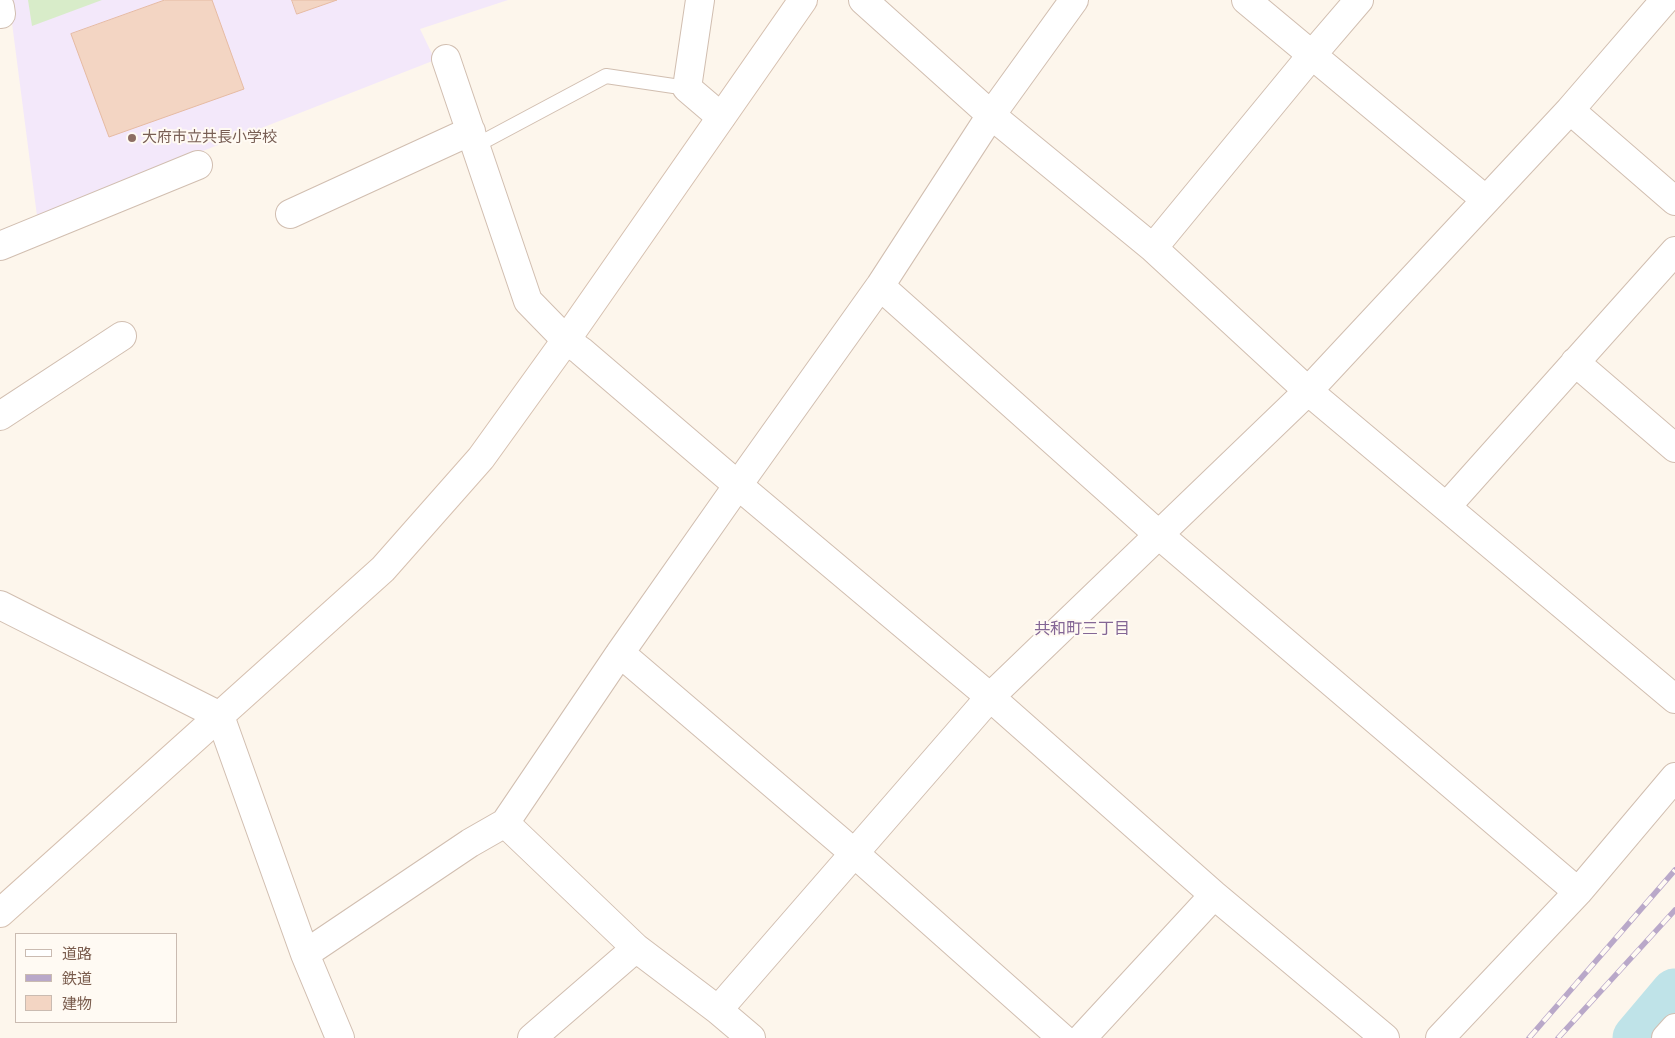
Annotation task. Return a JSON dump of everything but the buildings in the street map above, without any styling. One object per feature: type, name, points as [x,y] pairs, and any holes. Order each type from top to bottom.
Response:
[{"type":"street","points":[[700,0],[688,88],[721,117]]},
{"type":"street","points":[[0,913],[383,569],[481,458],[566,340],[803,0]]},
{"type":"street","points":[[863,0],[991,115],[1154,248],[1308,391],[1675,699]]},
{"type":"street","points":[[305,954],[470,843],[505,822],[620,653],[880,286],[991,115],[1074,0]]},
{"type":"street","points":[[1246,0],[1486,200]]},
{"type":"street","points":[[1154,248],[1359,0]]},
{"type":"street","points":[[718,1010],[990,697],[1308,391],[1570,110],[1665,0]]},
{"type":"street","points":[[446,59],[528,301],[566,340],[990,697],[1214,894],[1385,1038]]},
{"type":"street","points":[[1570,110],[1675,201]]},
{"type":"street","points":[[290,214],[473,138]]},
{"type":"street","points":[[0,246],[198,165]]},
{"type":"street","points":[[1447,506],[1675,251]]},
{"type":"street","points":[[880,286],[1159,535],[1578,892]]},
{"type":"street","points":[[0,416],[122,336]]},
{"type":"street","points":[[1576,362],[1675,448]]},
{"type":"street","points":[[0,605],[220,716],[305,954],[340,1038]]},
{"type":"street","points":[[620,653],[854,853],[1062,1038]]},
{"type":"street","points":[[1440,1038],[1578,892],[1675,777]]},
{"type":"street","points":[[505,822],[636,948],[718,1010],[751,1038]]},
{"type":"street","points":[[1082,1038],[1214,894]]},
{"type":"street","points":[[532,1038],[636,948]]},
{"type":"street","points":[[1666,1038],[1675,1028]]},
{"type":"lane","points":[[473,138],[606,76],[688,88]]},
{"type":"shaded area","name":"大府市立共長小学校","points":[[9,0],[508,0],[420,29],[435,60],[37,216]]},
{"type":"green space","points":[[28,0],[102,0],[32,26]]},
{"type":"waterway","points":[[1637,1038],[1675,993]]},
{"type":"railway","points":[[1529,1038],[1675,870]]},
{"type":"railway","points":[[1558,1038],[1675,910]]},
{"type":"place","name":"大府市立共長小学校","points":[[132,138]]},
{"type":"district","name":"共和町三丁目","points":[[1082,629]]}]
